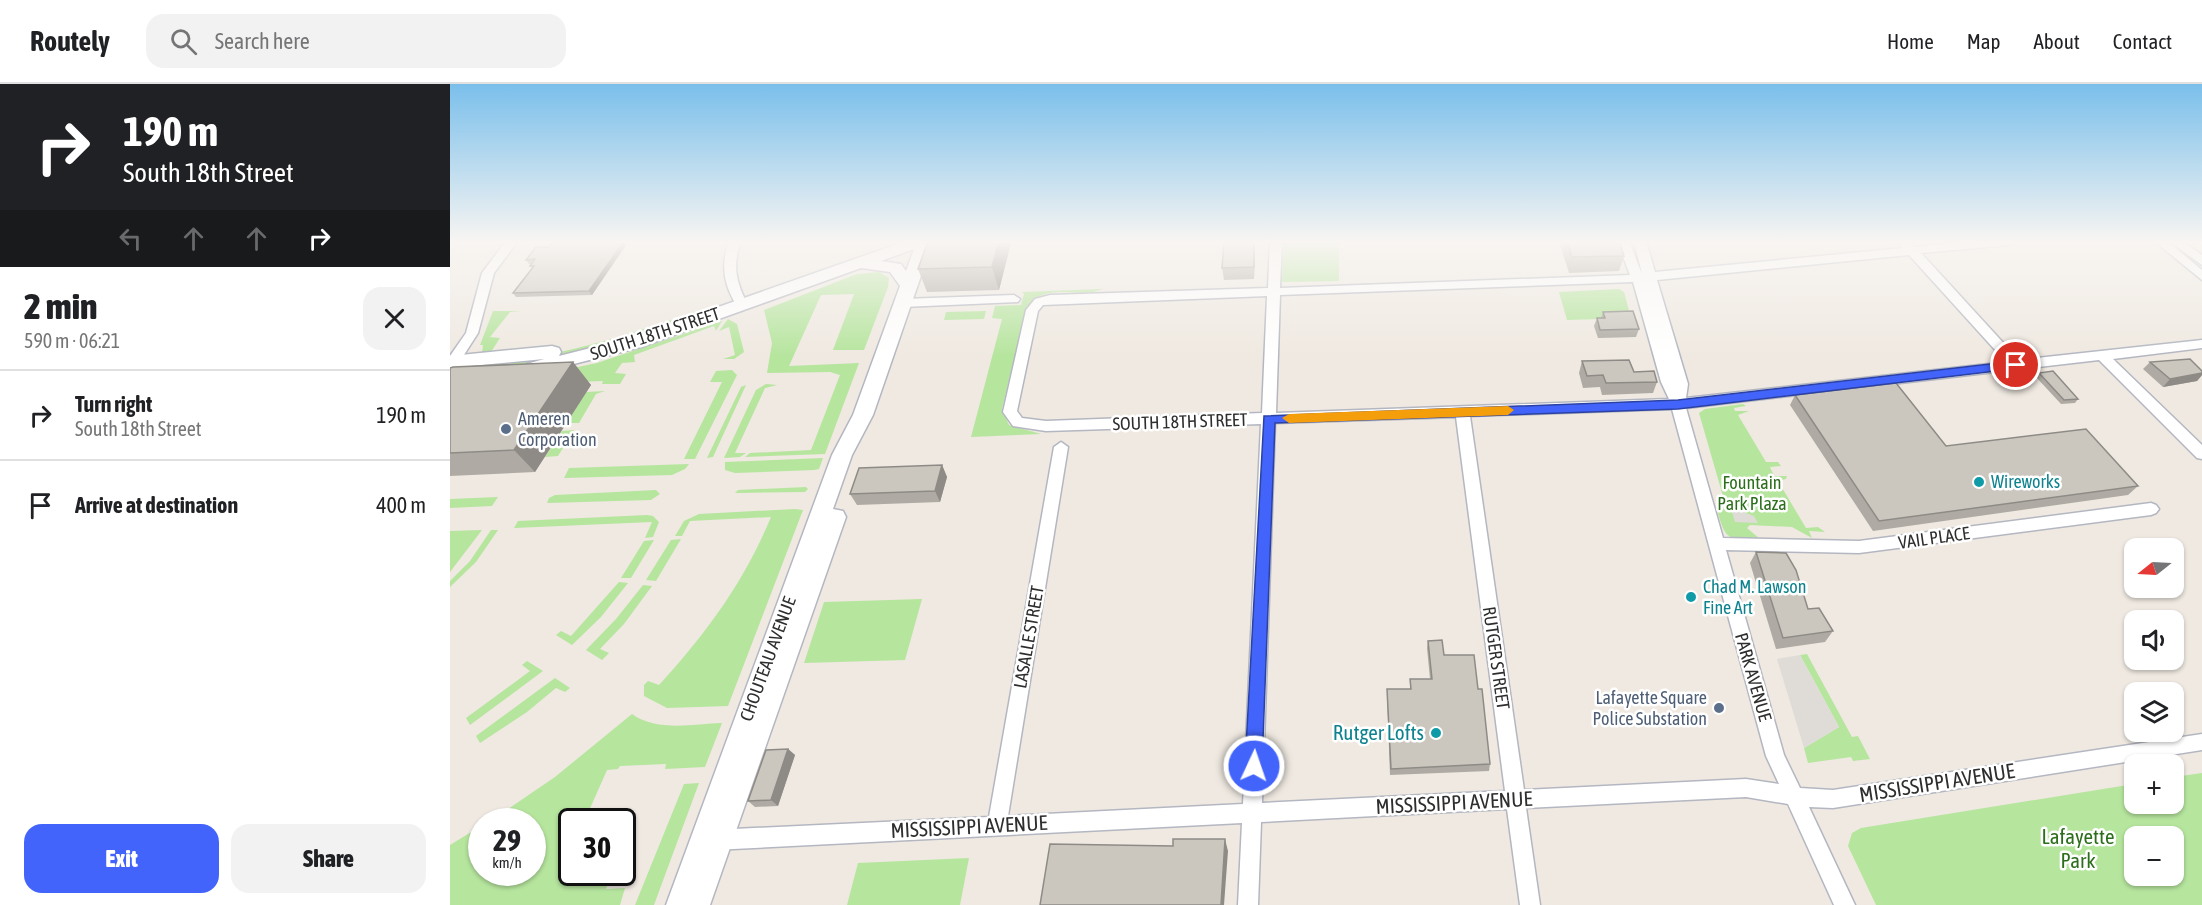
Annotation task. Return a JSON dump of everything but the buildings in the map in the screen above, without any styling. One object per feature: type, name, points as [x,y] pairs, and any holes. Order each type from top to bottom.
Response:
[{"type":"main road","name":"SOUTH 18TH STREET","points":[[739,299],[789,279]]},
{"type":"main road","name":"SOUTH 18TH STREET","points":[[451,366],[564,349],[806,279]]},
{"type":"main road","points":[[901,279],[906,295]]},
{"type":"main road","name":"CHOUTEAU AVENUE","points":[[680,905],[711,840],[857,454],[863,415],[911,279]]},
{"type":"main road","name":"CHOUTEAU AVENUE","points":[[696,905],[711,840]]},
{"type":"street","points":[[451,366],[468,342],[476,324],[486,279]]},
{"type":"street","points":[[731,279],[739,299]]},
{"type":"street","points":[[1248,905],[1274,279]]},
{"type":"street","points":[[1274,292],[1609,279]]},
{"type":"street","name":"PARK AVENUE","points":[[1644,279],[1668,382],[1678,404],[1772,745],[1792,795],[1845,905]]},
{"type":"street","points":[[1938,279],[2016,365]]},
{"type":"street","name":"SOUTH 18TH STREET","points":[[1274,292],[1057,298],[1040,302],[1032,310],[1010,404],[1012,418],[1018,422],[1046,426],[1678,404],[2202,344]]},
{"type":"street","points":[[906,295],[1014,299]]},
{"type":"street","points":[[2103,356],[2202,454]]},
{"type":"street","name":"RUTGER STREET","points":[[1462,412],[1530,905]]},
{"type":"street","name":"LASALLE STREET","points":[[997,826],[1061,447]]},
{"type":"street","name":"VAIL PLACE","points":[[1716,544],[1868,547],[2151,509]]},
{"type":"street","name":"MISSISSIPPI AVENUE","points":[[711,840],[1746,788],[1833,799],[2202,742]]},
{"type":"green space","points":[[843,279],[889,279],[864,350],[833,350],[854,294],[821,295],[789,366],[859,363],[825,454],[745,457],[750,453],[811,450],[840,375],[830,372],[767,373],[772,343],[764,310]]},
{"type":"green space","points":[[1282,279],[1339,279],[1339,281],[1282,282]]},
{"type":"green space","points":[[1103,289],[1082,293],[1050,293],[1032,303],[1025,314],[1002,409],[1009,425],[1041,434],[971,437],[1002,319],[992,318],[995,306],[1021,305],[1024,294],[1022,292]]},
{"type":"green space","points":[[1619,289],[1624,292],[1631,318],[1567,320],[1559,292]]},
{"type":"green space","points":[[711,306],[619,344],[528,364],[471,368],[473,365],[535,357],[594,344]]},
{"type":"green space","points":[[493,311],[521,311],[510,312],[490,337],[500,338],[491,352],[482,353],[483,345],[480,345]]},
{"type":"green space","points":[[986,311],[984,319],[944,320],[946,312]]},
{"type":"green space","points":[[728,319],[737,324],[744,352],[734,359],[723,359],[735,355],[729,327],[719,331]]},
{"type":"green space","points":[[722,321],[716,331],[714,326],[634,355],[635,362],[622,363],[615,373],[626,374],[620,384],[602,384],[603,381],[492,385],[597,363]]},
{"type":"green space","points":[[732,370],[737,375],[695,459],[684,459],[722,382],[710,382],[716,371]]},
{"type":"green space","points":[[766,384],[777,385],[765,388],[735,453],[746,453],[740,457],[724,458],[756,390]]},
{"type":"green space","points":[[746,385],[713,457],[707,458],[741,387]]},
{"type":"green space","points":[[605,391],[596,394],[579,423],[566,423],[586,392]]},
{"type":"green space","name":"Fountain Park Plaza","points":[[1743,404],[1746,406],[1734,408],[1735,411],[1749,411],[1738,415],[1766,462],[1778,462],[1781,466],[1770,467],[1774,476],[1787,476],[1786,479],[1778,481],[1806,528],[1818,527],[1825,532],[1809,531],[1812,538],[1792,527],[1750,525],[1747,528],[1760,539],[1740,539],[1733,538],[1725,532],[1716,507],[1727,510],[1699,413],[1705,409]]},
{"type":"green space","points":[[574,430],[558,456],[545,457],[562,431]]},
{"type":"green space","points":[[823,458],[819,469],[814,470],[735,473],[725,470],[725,462]]},
{"type":"green space","points":[[689,464],[685,469],[672,475],[564,478],[569,468]]},
{"type":"green space","points":[[806,487],[808,489],[805,492],[735,493],[738,490]]},
{"type":"green space","points":[[656,490],[660,494],[651,500],[547,503],[549,498],[555,495]]},
{"type":"green space","points":[[498,497],[492,506],[450,508],[450,499]]},
{"type":"green space","points":[[803,510],[728,706],[667,708],[644,696],[644,685],[648,681],[659,685],[708,627],[749,564],[771,517],[690,521],[682,536],[675,536],[684,521],[699,514]]},
{"type":"green space","points":[[653,516],[659,522],[653,537],[645,538],[652,522],[514,528],[518,521]]},
{"type":"green space","points":[[482,530],[450,572],[450,531]]},
{"type":"green space","points":[[491,530],[498,530],[476,562],[450,587],[450,581],[470,561]]},
{"type":"green space","points":[[681,539],[656,581],[646,580],[671,540]]},
{"type":"green space","points":[[654,540],[631,578],[621,578],[644,541]]},
{"type":"green space","points":[[619,582],[628,583],[601,617],[572,645],[556,635],[561,631],[571,636]]},
{"type":"green space","points":[[643,585],[652,586],[624,624],[600,649],[609,653],[602,660],[586,650],[616,619]]},
{"type":"green space","points":[[922,599],[905,660],[804,663],[824,602]]},
{"type":"green space","points":[[1807,654],[1852,737],[1858,736],[1870,759],[1853,761],[1851,757],[1808,763],[1804,748],[1839,727],[1800,655]]},
{"type":"green space","points":[[527,661],[543,671],[470,725],[466,718],[530,671],[522,665]]},
{"type":"green space","points":[[555,678],[570,688],[565,692],[556,688],[527,712],[480,743],[476,736]]},
{"type":"green space","points":[[632,714],[642,720],[664,725],[722,723],[705,767],[665,769],[666,764],[620,766],[618,769],[607,770],[590,808],[558,808],[558,886],[625,888],[620,905],[450,905],[450,845],[468,834],[468,886],[546,886],[546,808],[510,808],[555,777]]},
{"type":"green space","name":"Lafayette Park","points":[[2202,773],[2202,905],[1876,905],[1848,846],[1852,833],[1861,828],[2124,786],[2124,814],[2184,814],[2184,776]]},
{"type":"green space","points":[[699,783],[654,905],[635,905],[684,784]]},
{"type":"green space","points":[[969,858],[960,905],[847,905],[858,863]]},
{"type":"shaded area","points":[[1745,501],[1743,512],[1754,516],[1758,523],[1735,522],[1729,502]]},
{"type":"shaded area","points":[[1800,655],[1839,727],[1804,748],[1777,659]]},
{"type":"slow traffic","points":[[1289,418],[1508,410]]},
{"type":"place","name":"Ameren Corporation","points":[[506,429]]},
{"type":"place","name":"Wireworks","points":[[1979,482]]},
{"type":"place","name":"Chad M. Lawson Fine Art","points":[[1691,597]]},
{"type":"place","name":"Lafayette Square Police Substation","points":[[1719,708]]},
{"type":"place","name":"Rutger Lofts","points":[[1436,733]]},
{"type":"route","points":[[1254,766],[1269,419],[1678,404],[2016,365]]}]
